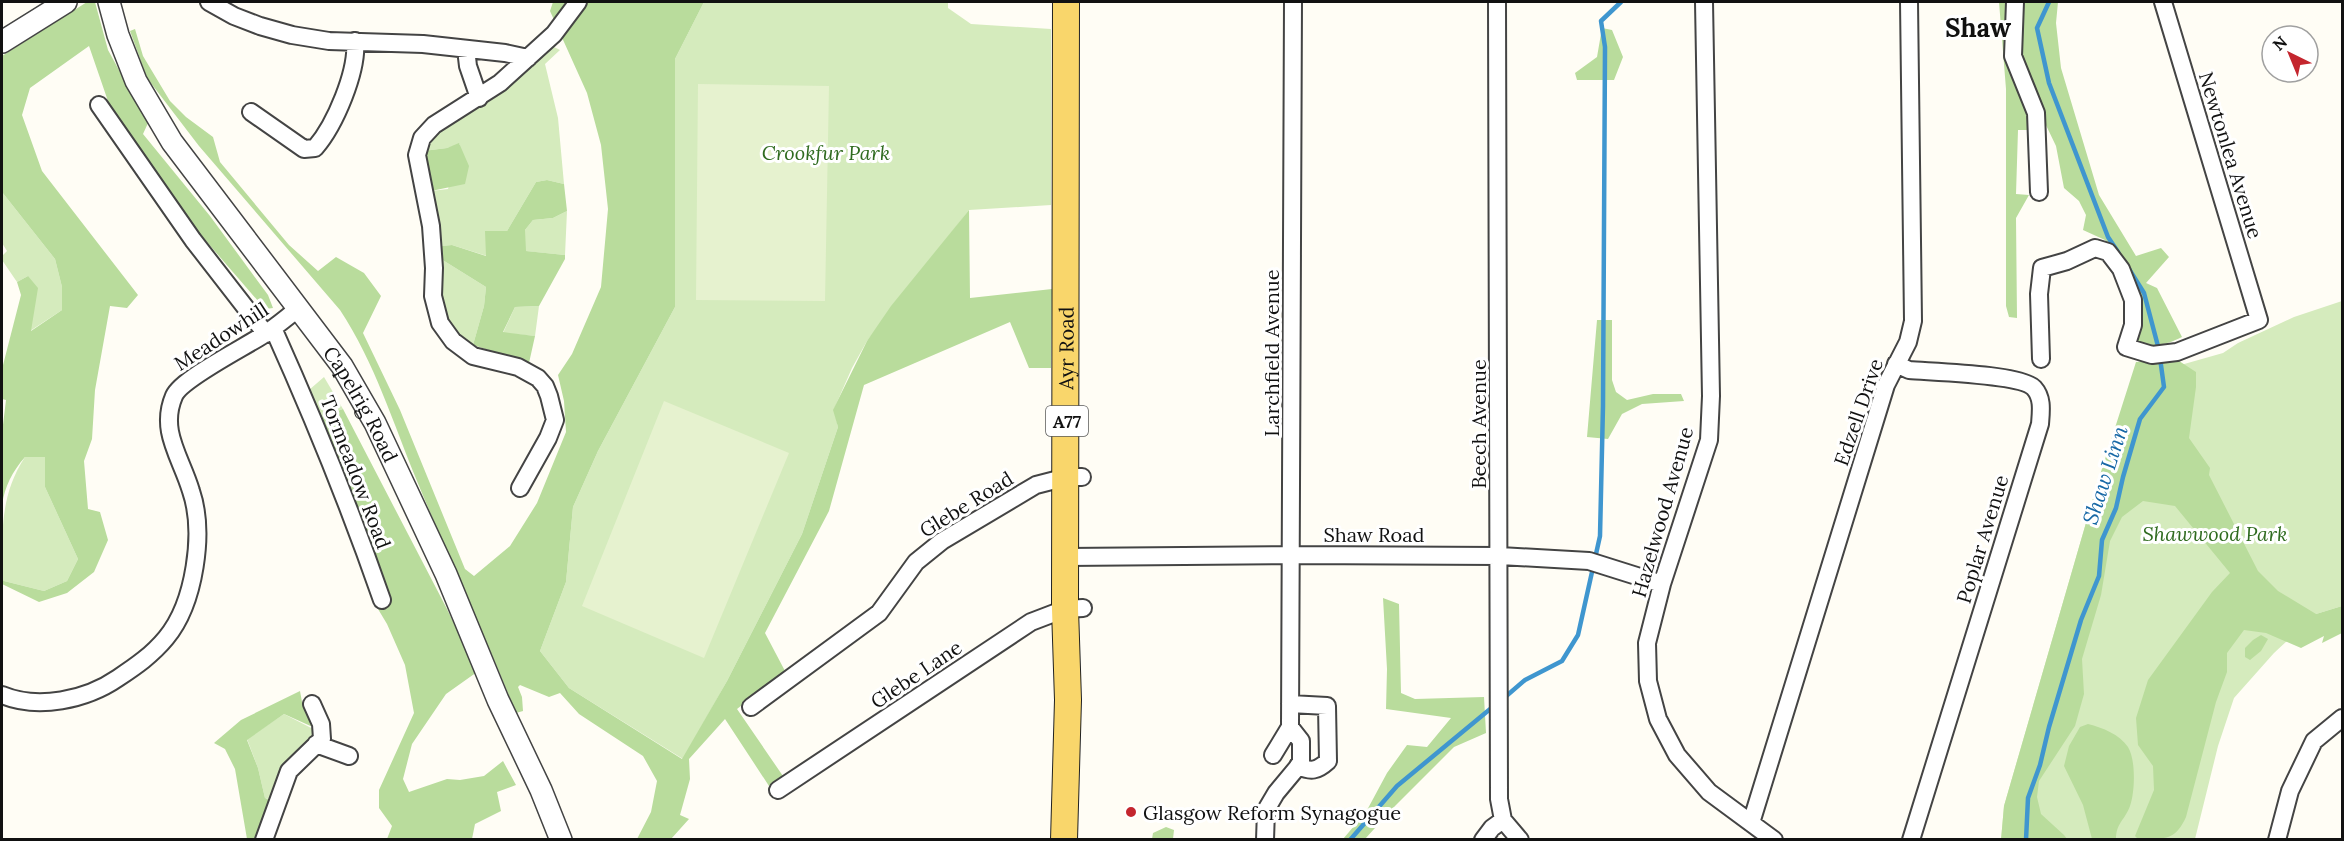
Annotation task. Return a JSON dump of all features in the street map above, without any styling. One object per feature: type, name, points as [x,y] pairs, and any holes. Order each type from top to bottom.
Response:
[{"type":"main road","name":"Ayr Road","points":[[1066,2],[1065,197],[1075,477]]},
{"type":"main road","name":"Ayr Road","points":[[1079,840],[1074,558],[1082,2]]},
{"type":"main road","name":"Ayr Road","points":[[1065,840],[1068,699],[1074,608]]},
{"type":"street","points":[[2,42],[66,2]]},
{"type":"street","name":"Capelrig Road","points":[[109,2],[118,36],[136,81],[172,142],[342,366],[375,423],[446,574],[498,700],[541,790],[561,840]]},
{"type":"street","points":[[209,2],[234,16],[292,35],[329,41],[423,44],[528,58]]},
{"type":"street","points":[[520,488],[548,438],[555,420],[549,396],[545,386],[538,378],[518,367],[472,356],[453,341],[440,323],[433,296],[434,267],[431,226],[417,155],[422,138],[434,125],[500,83],[554,34],[578,2]]},
{"type":"street","name":"Larchfield Avenue","points":[[1290,727],[1293,2]]},
{"type":"street","name":"Beech Avenue","points":[[1497,2],[1499,800],[1503,820]]},
{"type":"street","name":"Hazelwood Avenue","points":[[1704,2],[1711,396],[1709,440],[1662,584],[1647,643],[1648,681],[1658,719],[1677,755],[1709,792],[1773,840]]},
{"type":"street","name":"Edzell Drive","points":[[1751,823],[1886,385],[1908,342],[1913,321],[1909,2]]},
{"type":"street","points":[[2015,2],[2013,56],[2036,113],[2039,192]]},
{"type":"street","name":"Newtonlea Avenue","points":[[2042,359],[2039,294],[2042,268],[2067,261],[2095,248],[2108,252],[2121,269],[2133,300],[2133,325],[2126,347],[2152,355],[2177,352],[2259,320],[2163,2]]},
{"type":"street","points":[[251,112],[304,149],[315,148],[325,136],[351,72],[356,54],[355,41]]},
{"type":"street","points":[[466,49],[468,66],[479,98]]},
{"type":"street","name":"Tormeadow Road","points":[[99,105],[193,240],[269,331],[308,407],[382,600]]},
{"type":"street","name":"Meadowhill","points":[[2,695],[15,700],[43,702],[70,699],[105,688],[149,657],[168,636],[183,607],[192,579],[198,548],[198,525],[192,492],[168,427],[168,410],[175,392],[188,381],[269,331],[299,308]]},
{"type":"street","name":"Poplar Avenue","points":[[1896,364],[1909,370],[2015,379],[2034,387],[2042,403],[2040,424],[1911,840]]},
{"type":"street","name":"Glebe Road","points":[[750,707],[879,613],[916,562],[942,541],[1036,485],[1075,477]]},
{"type":"street","name":"Shaw Road","points":[[1074,558],[1292,555],[1500,556],[1589,561],[1662,584]]},
{"type":"street","name":"Glebe Lane","points":[[778,790],[1031,622],[1074,608]]},
{"type":"street","points":[[264,840],[289,771],[322,739],[321,724],[312,704]]},
{"type":"street","points":[[1290,704],[1327,706],[1328,761],[1318,770],[1309,771],[1298,766]]},
{"type":"street","points":[[2277,840],[2290,791],[2314,741],[2343,718]]},
{"type":"street","points":[[1265,840],[1266,810],[1276,793],[1300,763],[1301,741],[1290,727],[1273,755]]},
{"type":"street","points":[[316,744],[349,756]]},
{"type":"street","points":[[1483,840],[1492,828],[1503,820],[1520,840]]},
{"type":"green space","points":[[87,2],[95,2],[108,50],[148,123],[143,134],[210,216],[268,295],[273,308],[265,309],[193,226],[139,150],[109,104],[89,46],[30,88],[22,115],[42,171],[138,295],[127,308],[110,306],[95,390],[92,439],[84,461],[88,509],[100,512],[108,540],[94,572],[67,593],[39,602],[2,584],[2,579],[44,591],[67,581],[78,559],[45,487],[45,457],[25,457],[10,480],[2,505],[2,433],[6,400],[2,399],[2,369],[21,295],[17,282],[28,276],[38,288],[31,331],[62,310],[62,287],[55,259],[2,192],[2,56]]},
{"type":"green space","points":[[553,2],[704,2],[675,59],[675,307],[598,451],[573,507],[566,582],[540,651],[569,688],[682,759],[727,681],[802,534],[838,427],[833,410],[867,341],[891,306],[969,210],[970,298],[1052,289],[1051,368],[1029,368],[1010,322],[864,385],[829,511],[765,633],[785,671],[737,709],[785,779],[769,786],[725,719],[689,759],[690,779],[680,815],[689,819],[671,839],[637,839],[651,812],[657,781],[643,756],[579,714],[560,693],[549,697],[520,685],[518,687],[522,697],[523,711],[516,713],[429,510],[383,394],[352,330],[340,310],[199,146],[147,78],[130,31],[135,29],[143,56],[170,101],[186,117],[213,137],[220,162],[289,245],[318,271],[336,257],[364,273],[381,296],[363,333],[400,410],[465,569],[474,576],[510,546],[537,503],[566,432],[564,401],[558,375],[572,354],[601,287],[608,209],[601,145],[587,93],[550,11]]},
{"type":"green space","name":"Crookfur Park","points":[[704,2],[948,2],[948,8],[971,24],[1051,29],[1051,205],[969,210],[867,341],[834,409],[838,427],[802,534],[727,681],[683,759],[569,688],[540,651],[566,582],[573,507],[598,451],[675,307],[675,59]]},
{"type":"green space","points":[[1999,2],[2011,2],[2030,109],[2030,130],[2018,130],[2016,194],[2029,195],[2016,218],[2017,318],[2009,317],[2006,306],[2006,89]]},
{"type":"green space","points":[[2023,2],[2058,2],[2056,23],[2061,68],[2099,195],[2136,256],[2161,248],[2169,257],[2146,283],[2157,288],[2182,337],[2176,340],[2154,345],[2135,341],[2142,308],[2132,282],[2105,240],[2083,230],[2086,215],[2079,201],[2064,188],[2056,146],[2044,121],[2042,103],[2020,54]]},
{"type":"green space","points":[[1602,28],[1612,30],[1623,57],[1614,80],[1577,80],[1575,73],[1597,57]]},
{"type":"green space","points":[[552,46],[560,50],[545,64],[558,118],[564,184],[547,180],[536,182],[507,231],[487,256],[452,245],[441,246],[431,191],[448,189],[460,144],[423,151],[433,133]]},
{"type":"green space","points":[[698,84],[829,86],[825,301],[696,300]]},
{"type":"green space","points":[[459,143],[469,166],[465,184],[431,191],[423,151],[447,148]]},
{"type":"green space","points":[[547,180],[564,184],[567,211],[553,218],[533,220],[525,230],[526,251],[565,255],[565,259],[539,306],[515,307],[503,332],[535,336],[529,363],[473,345],[484,306],[486,287],[441,259],[441,246],[452,245],[486,256],[485,231],[507,231],[536,182]]},
{"type":"green space","points":[[2,192],[55,259],[62,287],[62,310],[30,331],[28,276],[17,282],[2,260],[2,256],[7,251],[2,243]]},
{"type":"green space","points":[[567,211],[565,255],[525,251],[525,230],[533,220],[553,218]]},
{"type":"green space","points":[[441,259],[486,287],[484,306],[473,345],[451,326],[441,309]]},
{"type":"green space","name":"Shawwood Park","points":[[2342,301],[2342,606],[2316,614],[2274,653],[2234,698],[2218,746],[2195,839],[2001,840],[2004,806],[2099,478],[2156,372],[2223,353],[2238,343],[2294,317]]},
{"type":"green space","points":[[539,306],[535,336],[503,333],[515,307]]},
{"type":"green space","points":[[1597,320],[1612,320],[1612,380],[1616,392],[1627,400],[1653,394],[1681,394],[1684,401],[1642,404],[1622,414],[1608,439],[1587,437]]},
{"type":"green space","points":[[2176,359],[2196,372],[2189,438],[2210,468],[2209,475],[2258,571],[2278,591],[2316,614],[2342,606],[2342,633],[2322,643],[2324,636],[2301,648],[2266,633],[2244,630],[2227,653],[2227,672],[2216,702],[2182,825],[2178,831],[2168,837],[2138,839],[2135,836],[2154,790],[2153,766],[2138,745],[2136,718],[2148,680],[2212,592],[2230,573],[2175,506],[2143,501],[2122,517],[2110,541],[2101,595],[2082,659],[2084,694],[2075,726],[2039,781],[2037,797],[2041,814],[2067,839],[2001,840],[2004,806],[2099,478],[2136,362]]},
{"type":"green space","points":[[324,377],[343,409],[321,417],[309,390]]},
{"type":"green space","points":[[664,401],[789,453],[704,658],[582,606]]},
{"type":"green space","points":[[343,409],[447,609],[477,672],[446,694],[412,744],[403,779],[409,792],[447,779],[460,780],[484,776],[503,761],[516,785],[497,792],[501,811],[475,824],[472,839],[387,839],[392,826],[379,808],[379,790],[414,713],[405,665],[378,609],[390,599],[386,586],[321,417]]},
{"type":"green space","points":[[25,457],[46,457],[45,487],[78,559],[67,581],[44,591],[2,579],[4,515],[11,485]]},
{"type":"green space","points":[[1383,598],[1399,604],[1401,693],[1415,699],[1484,697],[1486,733],[1454,747],[1365,839],[1343,839],[1366,812],[1387,773],[1407,745],[1427,747],[1451,718],[1386,709],[1387,669]]},
{"type":"green space","points":[[2261,635],[2268,639],[2261,651],[2250,660],[2245,657],[2245,648]]},
{"type":"green space","points":[[300,691],[302,702],[316,723],[315,728],[284,714],[247,740],[258,768],[265,798],[286,807],[274,839],[247,839],[235,769],[225,749],[214,743],[241,720]]},
{"type":"green space","points":[[284,714],[317,731],[309,746],[294,754],[284,768],[275,801],[265,798],[258,768],[247,739]]},
{"type":"green space","points":[[2088,724],[2120,738],[2131,753],[2134,776],[2132,800],[2117,829],[2116,839],[2092,839],[2083,805],[2064,766],[2069,746],[2080,727]]},
{"type":"green space","points":[[1166,827],[1174,830],[1173,839],[1152,839],[1153,833]]},
{"type":"waterway","points":[[1504,698],[1525,680],[1562,661],[1578,635],[1600,536],[1605,47],[1601,21],[1621,2]]},
{"type":"waterway","name":"Shaw Linn","points":[[2049,2],[2037,28],[2049,83],[2108,237],[2118,252]]},
{"type":"waterway","name":"Shaw Linn","points":[[2129,269],[2144,293],[2159,350]]},
{"type":"waterway","name":"Shaw Linn","points":[[2026,840],[2028,798],[2040,765],[2081,620],[2099,576],[2102,540],[2116,508],[2140,419],[2164,387],[2160,358]]},
{"type":"waterway","points":[[1350,840],[1397,786],[1495,705]]},
{"type":"place","name":"Glasgow Reform Synagogue","points":[[1131,812]]},
{"type":"district","name":"Shaw","points":[[1978,27]]}]
